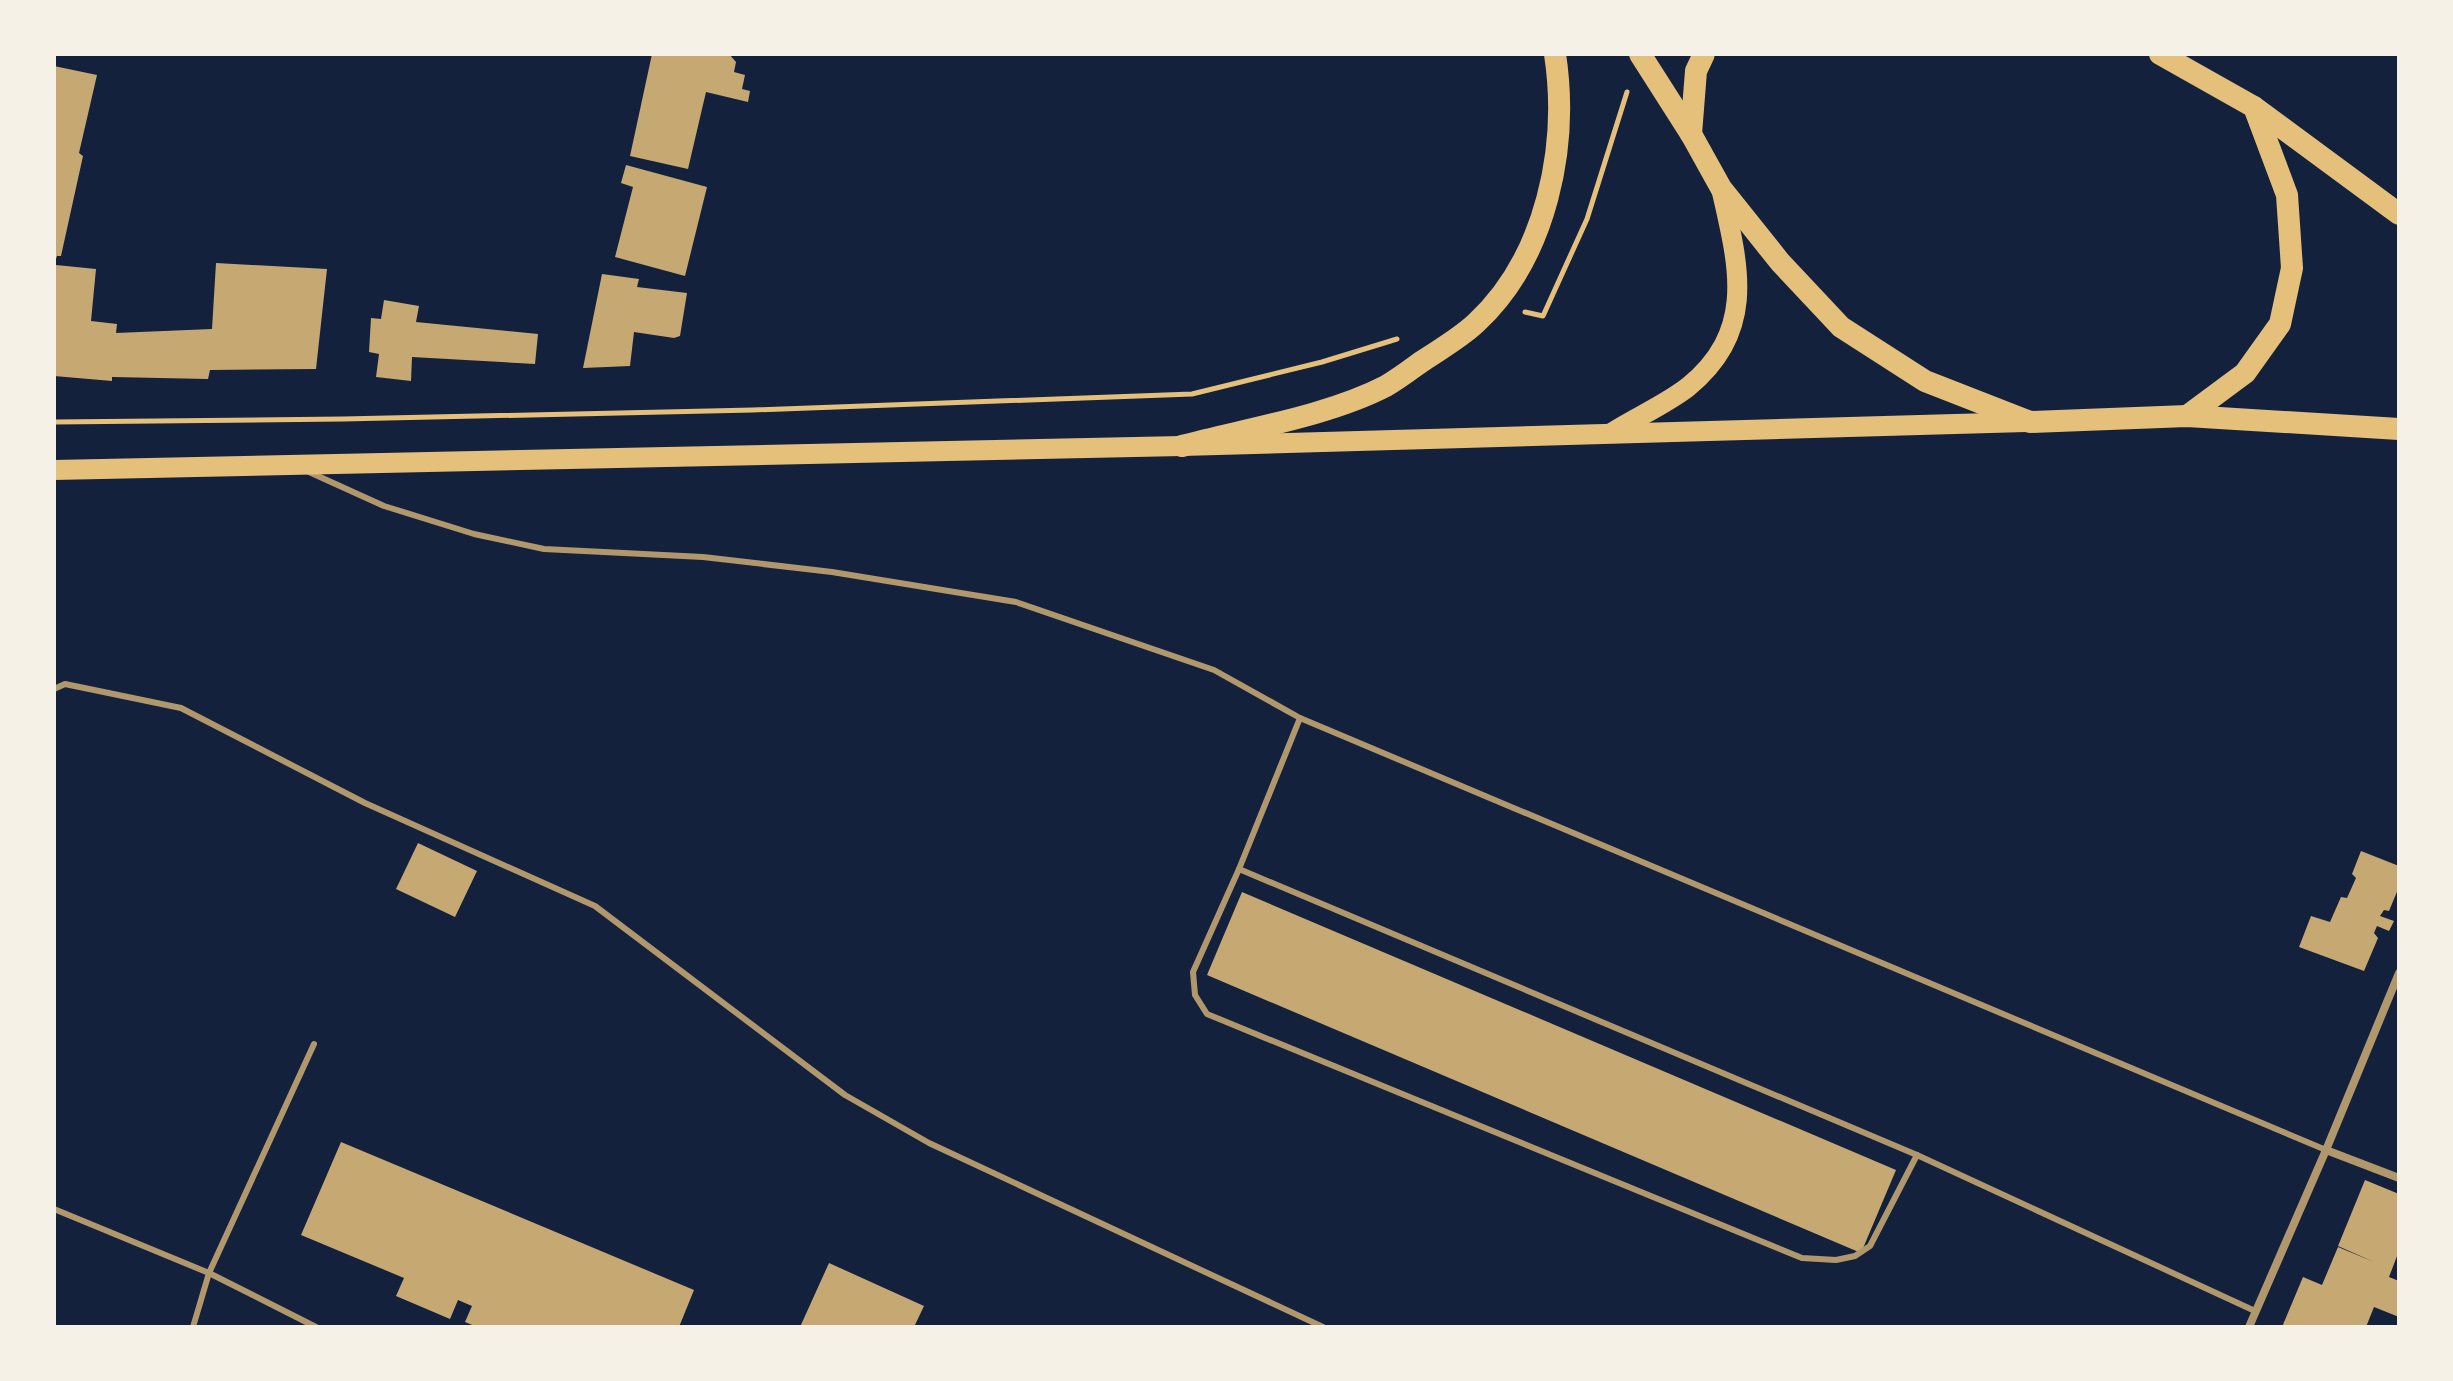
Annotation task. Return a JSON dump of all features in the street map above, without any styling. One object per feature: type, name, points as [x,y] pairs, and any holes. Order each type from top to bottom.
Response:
[{"type":"highway","points":[[1182,446],[1323,410],[1386,386],[1475,324],[1516,270],[1536,231],[1553,184],[1559,131],[1559,79],[1555,54]]},
{"type":"highway","points":[[1640,54],[1721,188],[1780,262],[1841,327],[1925,381],[2030,422],[2187,416],[2399,429]]},
{"type":"highway","points":[[1691,134],[1696,71],[1704,54]]},
{"type":"highway","points":[[2160,54],[2254,107],[2399,214]]},
{"type":"highway","points":[[2187,416],[2245,373],[2280,324],[2292,268],[2287,195],[2254,107]]},
{"type":"main road","points":[[1609,434],[1687,387],[1718,355],[1734,324],[1738,284],[1721,188]]},
{"type":"main road","points":[[54,470],[1182,446],[2030,422]]},
{"type":"street","points":[[2249,1327],[2399,973]]},
{"type":"street","points":[[2326,1150],[2399,1178]]},
{"type":"lane","points":[[295,466],[384,506],[474,534],[544,549],[746,562],[832,572],[1016,602],[1214,670],[1300,718],[2326,1150]]},
{"type":"lane","points":[[54,689],[65,684],[181,708],[365,803],[595,906],[845,1095],[917,1136],[1323,1327]]},
{"type":"lane","points":[[1300,718],[1239,869],[1193,972],[1195,995],[1207,1014],[1802,1258],[1836,1260],[1855,1256],[1870,1246],[1917,1155]]},
{"type":"lane","points":[[1239,869],[1917,1155],[2255,1311]]},
{"type":"lane","points":[[193,1327],[209,1273],[314,1044]]},
{"type":"lane","points":[[54,1209],[209,1273],[316,1327]]},
{"type":"path","points":[[1493,304],[1543,316],[1587,219],[1640,54]]},
{"type":"path","points":[[54,422],[706,411],[1192,394],[1407,337]]},
{"type":"building","points":[[652,54],[729,54],[736,62],[734,72],[745,75],[742,89],[750,91],[748,102],[706,92],[688,169],[630,156]]},
{"type":"building","points":[[54,66],[97,75],[79,153],[83,156],[61,256],[57,256],[55,262]]},
{"type":"building","points":[[626,165],[707,187],[685,276],[615,257],[633,187],[621,183]]},
{"type":"building","points":[[216,263],[327,269],[316,369],[210,370],[208,379],[112,377],[112,381],[54,376],[56,265],[96,269],[91,321],[117,324],[116,333],[212,329]]},
{"type":"building","points":[[602,274],[639,279],[637,287],[687,293],[680,336],[674,338],[634,332],[630,366],[583,368]]},
{"type":"building","points":[[384,300],[419,306],[416,322],[538,334],[535,364],[412,357],[411,381],[376,377],[379,354],[369,352],[371,318],[381,319]]},
{"type":"building","points":[[418,843],[477,871],[455,917],[396,889]]},
{"type":"building","points":[[2361,851],[2399,866],[2399,887],[2389,911],[2384,910],[2380,916],[2394,921],[2389,931],[2377,926],[2374,933],[2378,938],[2364,971],[2299,947],[2311,916],[2330,922],[2341,897],[2347,898],[2356,878],[2352,874]]},
{"type":"building","points":[[1242,892],[1896,1170],[1861,1253],[1207,975]]},
{"type":"building","points":[[341,1142],[694,1290],[679,1327],[477,1327],[465,1322],[472,1306],[458,1300],[450,1319],[396,1296],[404,1278],[301,1235]]},
{"type":"building","points":[[2365,1180],[2399,1194],[2399,1251],[2389,1277],[2399,1281],[2399,1317],[2374,1307],[2366,1327],[2282,1327],[2303,1277],[2322,1285],[2338,1247],[2374,1262],[2338,1246]]},
{"type":"building","points":[[829,1263],[924,1306],[914,1327],[800,1327]]}]
